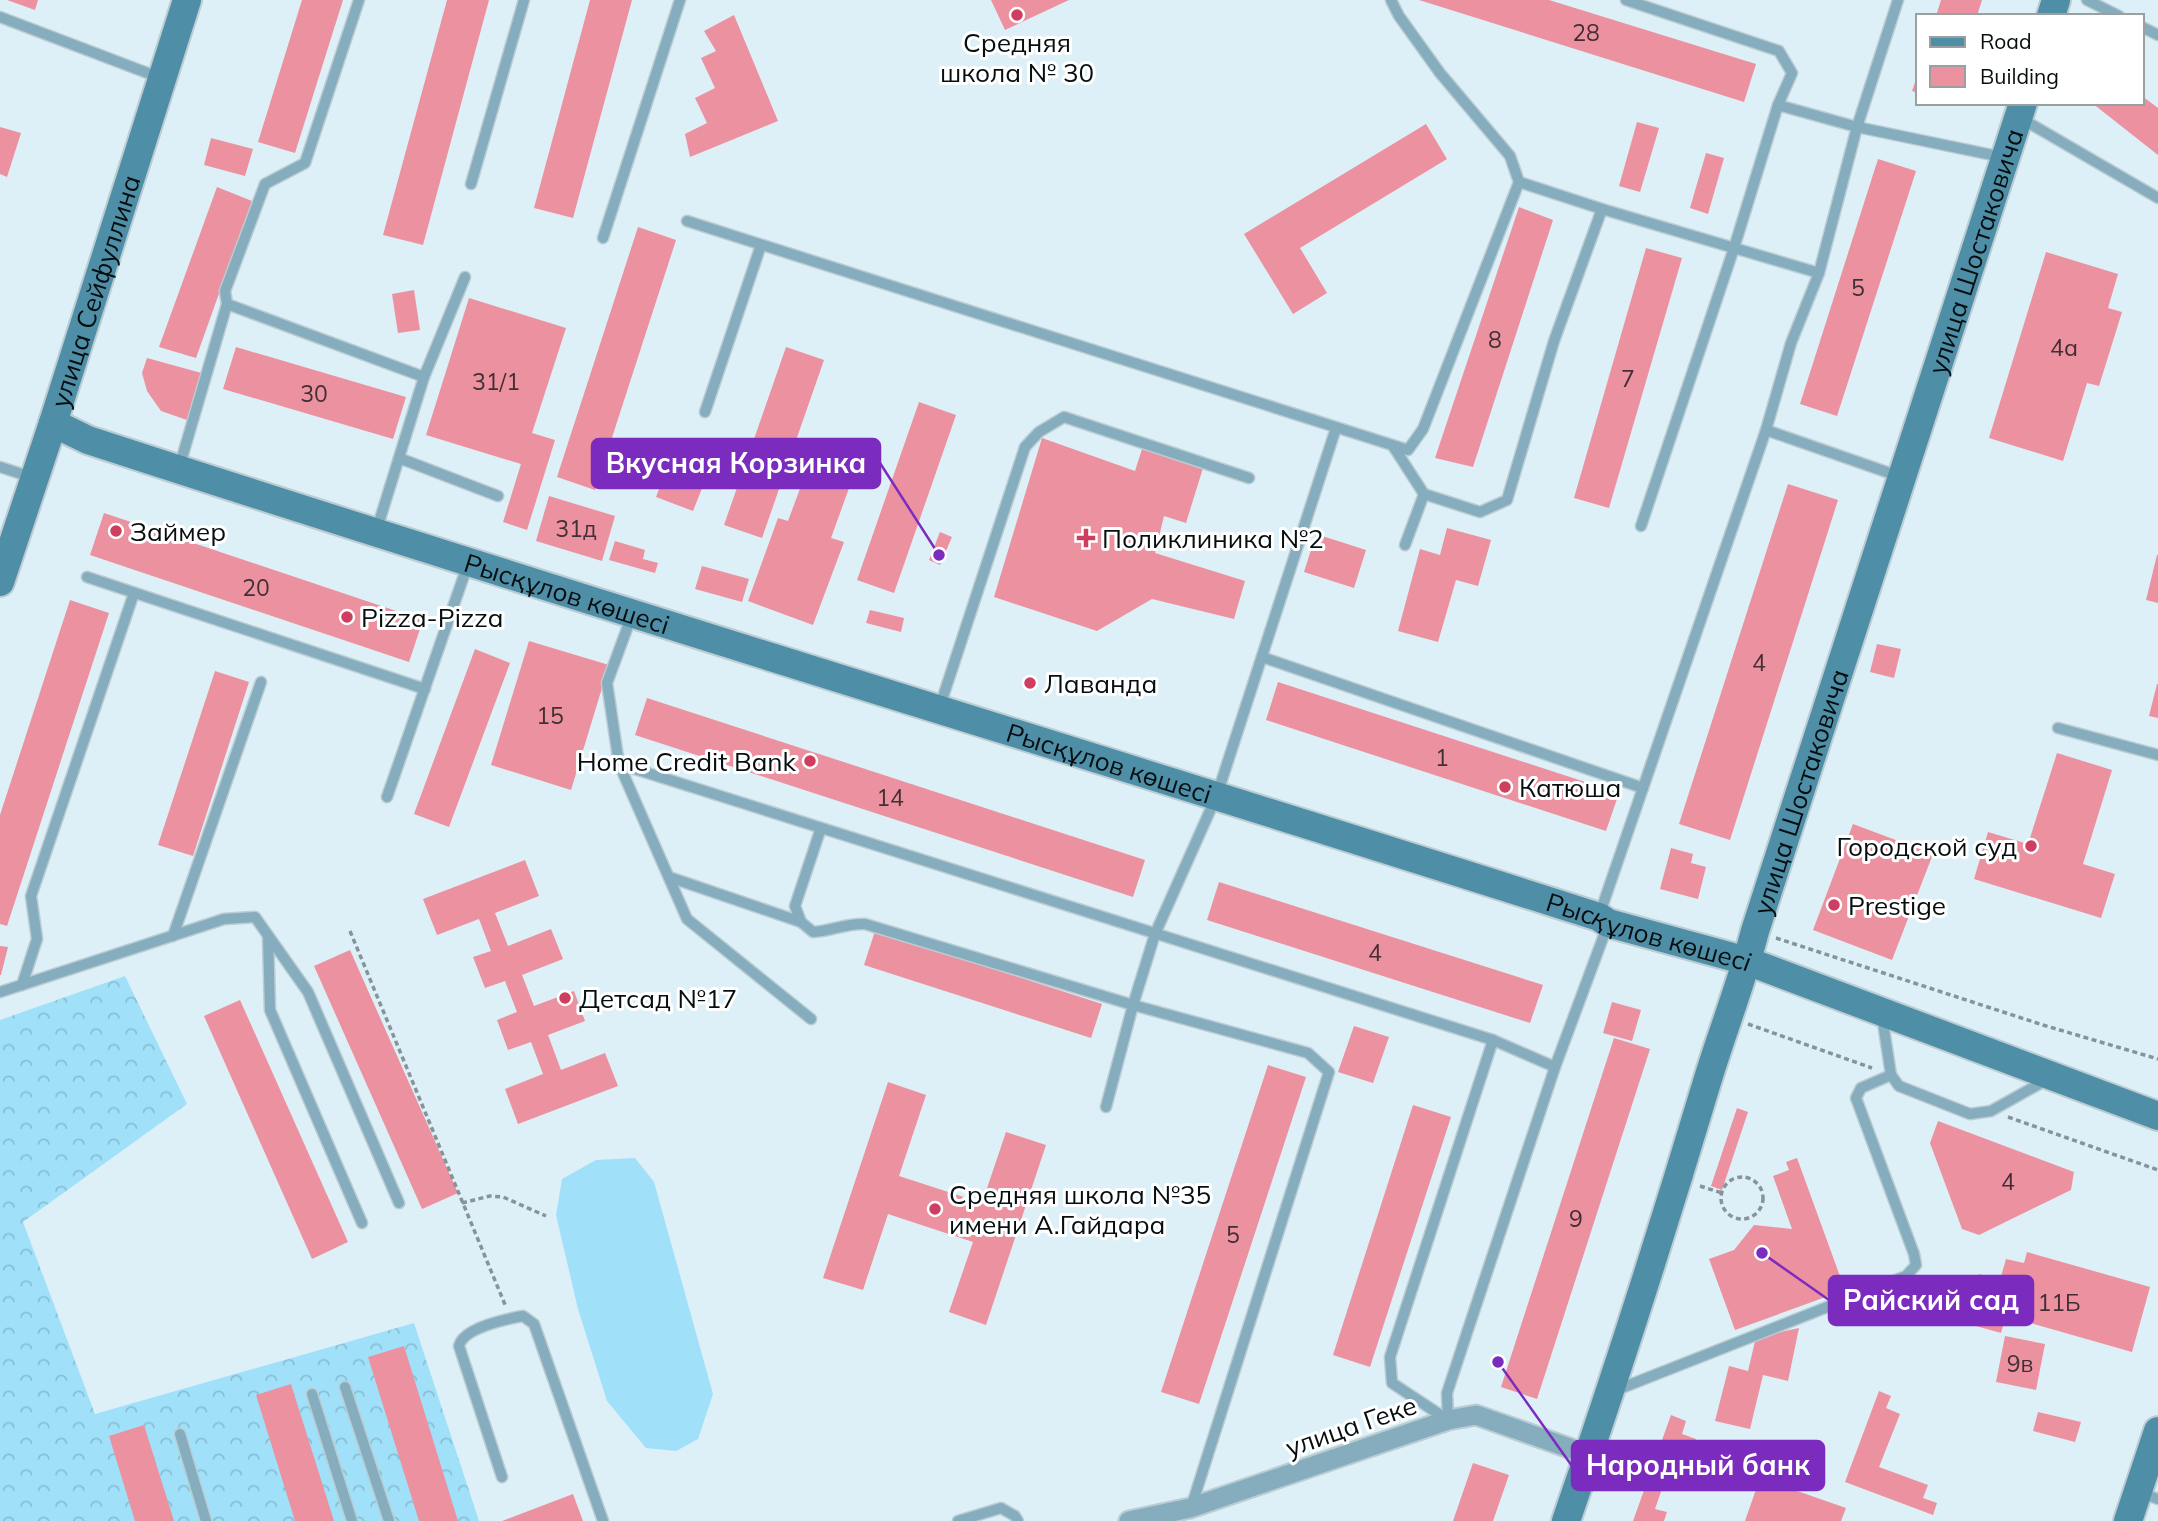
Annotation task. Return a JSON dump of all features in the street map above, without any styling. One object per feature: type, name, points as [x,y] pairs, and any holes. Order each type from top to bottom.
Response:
[{"type":"street","name":"улица Сейфуллина","points":[[0,582],[187,0]]},
{"type":"street","name":"улица Шостаковича","points":[[1566,1521],[2021,110]]},
{"type":"street","name":"Рысқұлов көшесі","points":[[53,423],[88,440],[376,534],[1217,795],[1603,920],[1747,961],[2158,1116]]},
{"type":"street","name":"улица Геке","points":[[1129,1521],[1190,1508],[1448,1420],[1476,1415],[1589,1455]]},
{"type":"street","points":[[2128,1521],[2148,1495],[2158,1431]]},
{"type":"lane","points":[[178,470],[227,304],[225,291],[265,184],[305,163],[359,0]]},
{"type":"lane","points":[[471,184],[524,0]]},
{"type":"lane","points":[[603,238],[680,0]]},
{"type":"lane","points":[[687,221],[1408,450],[1423,429],[1519,182],[1510,156],[1440,73],[1399,16],[1391,0]]},
{"type":"lane","points":[[1626,0],[1644,3],[1779,51],[1792,73],[1778,105],[1734,248],[1641,526]]},
{"type":"lane","points":[[1448,1420],[1447,1394],[1603,920],[1643,788],[1766,430],[1791,343],[1819,273],[1857,127],[1898,0]]},
{"type":"lane","points":[[2087,0],[2115,14]]},
{"type":"lane","points":[[0,17],[162,78]]},
{"type":"lane","points":[[1778,105],[1857,127],[2006,158]]},
{"type":"lane","points":[[2021,110],[2158,198]]},
{"type":"lane","points":[[1519,182],[1819,273]]},
{"type":"lane","points":[[1393,445],[1424,494],[1480,512],[1507,500],[1554,341],[1602,209]]},
{"type":"lane","points":[[705,412],[761,245]]},
{"type":"lane","points":[[376,534],[424,377],[465,277]]},
{"type":"lane","points":[[227,304],[424,377]]},
{"type":"lane","points":[[939,710],[1025,447],[1039,432],[1064,417],[1249,478]]},
{"type":"lane","points":[[1106,1107],[1133,1005],[1156,934],[1217,795],[1336,428]]},
{"type":"lane","points":[[1766,430],[1901,477]]},
{"type":"lane","points":[[399,458],[498,496]]},
{"type":"lane","points":[[0,467],[35,478]]},
{"type":"lane","points":[[1405,545],[1424,494]]},
{"type":"lane","points":[[387,797],[468,563]]},
{"type":"lane","points":[[87,577],[425,689]]},
{"type":"lane","points":[[22,985],[37,939],[31,896],[134,593]]},
{"type":"lane","points":[[632,614],[607,683],[619,764],[668,877],[687,919],[811,1019]]},
{"type":"lane","points":[[1262,657],[1643,788]]},
{"type":"lane","points":[[173,936],[261,682]]},
{"type":"lane","points":[[2058,728],[2158,755]]},
{"type":"lane","points":[[619,764],[1493,1040],[1555,1067]]},
{"type":"lane","points":[[802,922],[795,906],[821,828]]},
{"type":"lane","points":[[668,877],[802,922],[813,932],[828,932],[849,923],[865,924],[1133,1005],[1308,1052],[1329,1072],[1190,1508]]},
{"type":"lane","points":[[0,992],[224,919],[255,917],[308,992],[399,1203]]},
{"type":"lane","points":[[268,935],[270,1010],[362,1223]]},
{"type":"lane","points":[[1881,1012],[1891,1075],[1899,1086],[1970,1114],[1991,1111],[2052,1076]]},
{"type":"lane","points":[[1448,1420],[1392,1384],[1390,1357],[1493,1040]]},
{"type":"lane","points":[[1607,1394],[1906,1276],[1916,1265],[1856,1097],[1861,1088],[1891,1075]]},
{"type":"lane","points":[[502,1477],[459,1346],[461,1339],[468,1332],[523,1316],[534,1324],[603,1521]]},
{"type":"lane","points":[[345,1387],[389,1521]]},
{"type":"lane","points":[[312,1394],[352,1521]]},
{"type":"lane","points":[[180,1434],[206,1521]]},
{"type":"lane","points":[[958,1521],[1001,1508],[1015,1516],[1018,1521]]},
{"type":"path","points":[[350,931],[511,1318]]},
{"type":"path","points":[[1755,931],[2043,1025],[2158,1059]]},
{"type":"path","points":[[2094,1148],[2158,1170]]},
{"type":"path","points":[[1745,1177],[1755,1181],[1762,1189],[1764,1199],[1761,1208],[1755,1216],[1745,1219],[1735,1218],[1726,1212],[1721,1203],[1726,1184],[1735,1178],[1745,1177]]},
{"type":"path","points":[[462,1203],[490,1196],[503,1197],[546,1216]]},
{"type":"green space","points":[[125,976],[187,1104],[23,1222],[95,1414],[414,1323],[479,1521],[0,1521],[0,1020]]},
{"type":"green space","points":[[635,1158],[654,1182],[713,1394],[698,1439],[676,1451],[646,1448],[607,1401],[578,1309],[556,1215],[562,1179],[596,1160]]},
{"type":"building","points":[[7,0],[38,0],[35,10]]},
{"type":"building","points":[[302,0],[343,0],[295,153],[258,142]]},
{"type":"building","points":[[447,0],[489,0],[423,245],[383,235]]},
{"type":"building","points":[[590,0],[632,0],[573,218],[534,208]]},
{"type":"building","name":"Средняя школа № 30","points":[[991,0],[1069,0],[1005,30]]},
{"type":"building","points":[[1419,0],[1549,0],[1756,64],[1744,102]]},
{"type":"building","points":[[1941,0],[1982,0],[1978,14],[1937,14]]},
{"type":"building","points":[[734,15],[778,121],[690,157],[685,134],[707,123],[695,98],[715,88],[701,58],[716,51],[704,31]]},
{"type":"building","points":[[2144,98],[2158,108],[2158,155],[2095,105],[2144,105]]},
{"type":"building","points":[[1637,122],[1659,128],[1640,192],[1619,186]]},
{"type":"building","points":[[1426,124],[1447,159],[1300,248],[1327,293],[1293,314],[1244,234]]},
{"type":"building","points":[[0,127],[21,133],[7,177],[0,174]]},
{"type":"building","points":[[211,138],[253,149],[245,176],[204,165]]},
{"type":"building","points":[[1706,153],[1724,158],[1708,214],[1690,208]]},
{"type":"building","points":[[1878,159],[1916,171],[1837,416],[1800,404]]},
{"type":"building","points":[[217,187],[252,201],[196,358],[159,347]]},
{"type":"building","points":[[1519,207],[1553,220],[1473,467],[1435,458]]},
{"type":"building","points":[[638,227],[676,240],[595,490],[557,477]]},
{"type":"building","points":[[1646,248],[1682,258],[1609,508],[1574,498]]},
{"type":"building","points":[[2046,252],[2118,274],[2108,308],[2122,312],[2099,386],[2087,383],[2063,461],[1989,438]]},
{"type":"building","points":[[414,290],[420,330],[398,333],[392,294]]},
{"type":"building","points":[[469,298],[566,328],[532,433],[555,440],[527,530],[503,522],[521,464],[426,435]]},
{"type":"building","points":[[236,347],[406,397],[393,439],[223,389]]},
{"type":"building","points":[[786,347],[824,360],[762,538],[724,525]]},
{"type":"building","points":[[147,358],[205,374],[187,420],[161,411],[147,391],[142,373]]},
{"type":"building","points":[[919,402],[956,415],[894,593],[857,580]]},
{"type":"building","name":"Поликлиника №2","points":[[1042,438],[1135,471],[1142,449],[1203,468],[1186,523],[1164,516],[1155,553],[1245,581],[1234,619],[1152,599],[1097,631],[994,597]]},
{"type":"building","points":[[818,440],[861,455],[831,538],[844,542],[813,625],[748,601],[778,518],[788,521]]},
{"type":"building","points":[[672,456],[709,471],[693,511],[656,497]]},
{"type":"building","points":[[1788,484],[1838,500],[1730,840],[1679,824]]},
{"type":"building","points":[[549,496],[615,516],[602,561],[536,541]]},
{"type":"building","points":[[104,513],[423,620],[409,662],[90,555]]},
{"type":"building","points":[[1447,528],[1491,540],[1478,586],[1456,580],[1438,642],[1398,631],[1420,549],[1440,555]]},
{"type":"building","points":[[940,532],[952,537],[940,565],[929,560]]},
{"type":"building","points":[[1316,534],[1366,550],[1354,588],[1304,572]]},
{"type":"building","points":[[615,541],[645,550],[643,559],[658,563],[655,573],[609,560]]},
{"type":"building","points":[[2158,555],[2158,603],[2146,600]]},
{"type":"building","points":[[702,566],[749,579],[742,602],[695,589]]},
{"type":"building","points":[[70,600],[109,613],[7,926],[0,924],[0,815]]},
{"type":"building","points":[[870,610],[904,618],[901,632],[866,623]]},
{"type":"building","points":[[529,641],[609,665],[571,790],[491,765]]},
{"type":"building","points":[[1877,644],[1901,649],[1894,678],[1870,672]]},
{"type":"building","points":[[475,649],[510,663],[449,827],[414,814]]},
{"type":"building","points":[[215,671],[249,682],[193,856],[158,845]]},
{"type":"building","points":[[1278,682],[1619,793],[1606,831],[1266,720]]},
{"type":"building","points":[[2158,684],[2158,718],[2149,716]]},
{"type":"building","points":[[647,698],[1145,860],[1133,897],[635,735]]},
{"type":"building","points":[[2057,753],[2112,770],[2083,864],[2115,874],[2101,918],[1974,879],[1988,832],[2028,844]]},
{"type":"building","points":[[1853,824],[1933,854],[1892,960],[1813,930]]},
{"type":"building","points":[[1671,848],[1693,854],[1691,863],[1706,867],[1698,899],[1660,889]]},
{"type":"building","name":"Детсад №17","points":[[525,860],[539,896],[495,913],[508,946],[551,929],[563,959],[522,975],[534,1006],[574,991],[585,1021],[548,1035],[561,1070],[605,1053],[618,1086],[518,1124],[505,1089],[543,1074],[531,1042],[508,1050],[497,1020],[517,1012],[505,981],[485,988],[473,957],[491,951],[479,919],[437,935],[423,899]]},
{"type":"building","points":[[1219,882],[1543,985],[1530,1023],[1207,920]]},
{"type":"building","points":[[875,931],[1102,1004],[1091,1038],[864,965]]},
{"type":"building","points":[[0,946],[8,947],[1,975],[0,975]]},
{"type":"building","points":[[350,950],[458,1193],[422,1209],[314,966]]},
{"type":"building","points":[[240,1000],[348,1242],[312,1259],[204,1016]]},
{"type":"building","points":[[1612,1002],[1641,1010],[1632,1041],[1603,1033]]},
{"type":"building","points":[[1354,1026],[1389,1037],[1373,1083],[1338,1072]]},
{"type":"building","points":[[1614,1038],[1650,1049],[1537,1399],[1501,1387]]},
{"type":"building","points":[[1268,1065],[1306,1077],[1199,1404],[1161,1392]]},
{"type":"building","name":"Средняя школа №35 имени А.Гайдара","points":[[888,1082],[926,1095],[899,1176],[982,1203],[1006,1132],[1046,1145],[986,1325],[949,1312],[973,1242],[888,1214],[863,1290],[823,1278]]},
{"type":"building","points":[[1413,1105],[1451,1117],[1370,1367],[1333,1355]]},
{"type":"building","points":[[1737,1108],[1748,1112],[1722,1190],[1711,1186]]},
{"type":"building","points":[[1938,1121],[2074,1172],[2071,1190],[1979,1235],[1962,1229],[1930,1143]]},
{"type":"building","points":[[1797,1158],[1845,1290],[1735,1330],[1709,1259],[1734,1250],[1754,1225],[1792,1229],[1773,1176],[1789,1170],[1786,1162]]},
{"type":"building","points":[[2027,1252],[2150,1287],[2132,1352],[2006,1316],[2001,1333],[1965,1323],[1979,1274],[2000,1280],[2006,1259],[2024,1263]]},
{"type":"building","points":[[1799,1328],[1788,1381],[1763,1375],[1750,1429],[1715,1421],[1729,1366],[1748,1371],[1756,1337]]},
{"type":"building","points":[[2005,1336],[2045,1344],[2036,1390],[1996,1382]]},
{"type":"building","points":[[404,1346],[458,1521],[419,1521],[368,1357]]},
{"type":"building","points":[[291,1384],[334,1521],[295,1521],[256,1395]]},
{"type":"building","points":[[1879,1391],[1891,1396],[1886,1408],[1900,1414],[1879,1467],[1928,1485],[1923,1498],[1937,1503],[1933,1515],[1845,1482]]},
{"type":"building","points":[[2038,1412],[2081,1422],[2075,1442],[2033,1431]]},
{"type":"building","points":[[1671,1415],[1686,1421],[1682,1434],[1696,1439],[1691,1453],[1676,1448],[1655,1509],[1667,1512],[1664,1521],[1633,1521]]},
{"type":"building","points":[[144,1425],[174,1521],[135,1521],[109,1436]]},
{"type":"building","points":[[1473,1463],[1509,1475],[1493,1521],[1453,1521]]},
{"type":"building","points":[[1760,1478],[1846,1508],[1841,1521],[1745,1521]]},
{"type":"building","points":[[573,1494],[583,1521],[502,1521]]},
{"type":"place","name":"Средняя школа № 30","points":[[1017,15]]},
{"type":"place","name":"Займер","points":[[116,531]]},
{"type":"place","name":"Поликлиника №2","points":[[1086,538]]},
{"type":"place","name":"Вкусная Корзинка","points":[[939,555]]},
{"type":"place","name":"Pizza-Pizza","points":[[347,617]]},
{"type":"place","name":"Лаванда","points":[[1030,683]]},
{"type":"place","name":"Home Credit Bank","points":[[810,761]]},
{"type":"place","name":"Катюша","points":[[1505,787]]},
{"type":"place","name":"Городской суд","points":[[2031,846]]},
{"type":"place","name":"Prestige","points":[[1834,905]]},
{"type":"place","name":"Детсад №17","points":[[565,998]]},
{"type":"place","name":"Средняя школа №35 имени А.Гайдара","points":[[935,1209]]},
{"type":"place","name":"Райский сад","points":[[1762,1253]]},
{"type":"place","name":"Народный банк","points":[[1498,1362]]}]
